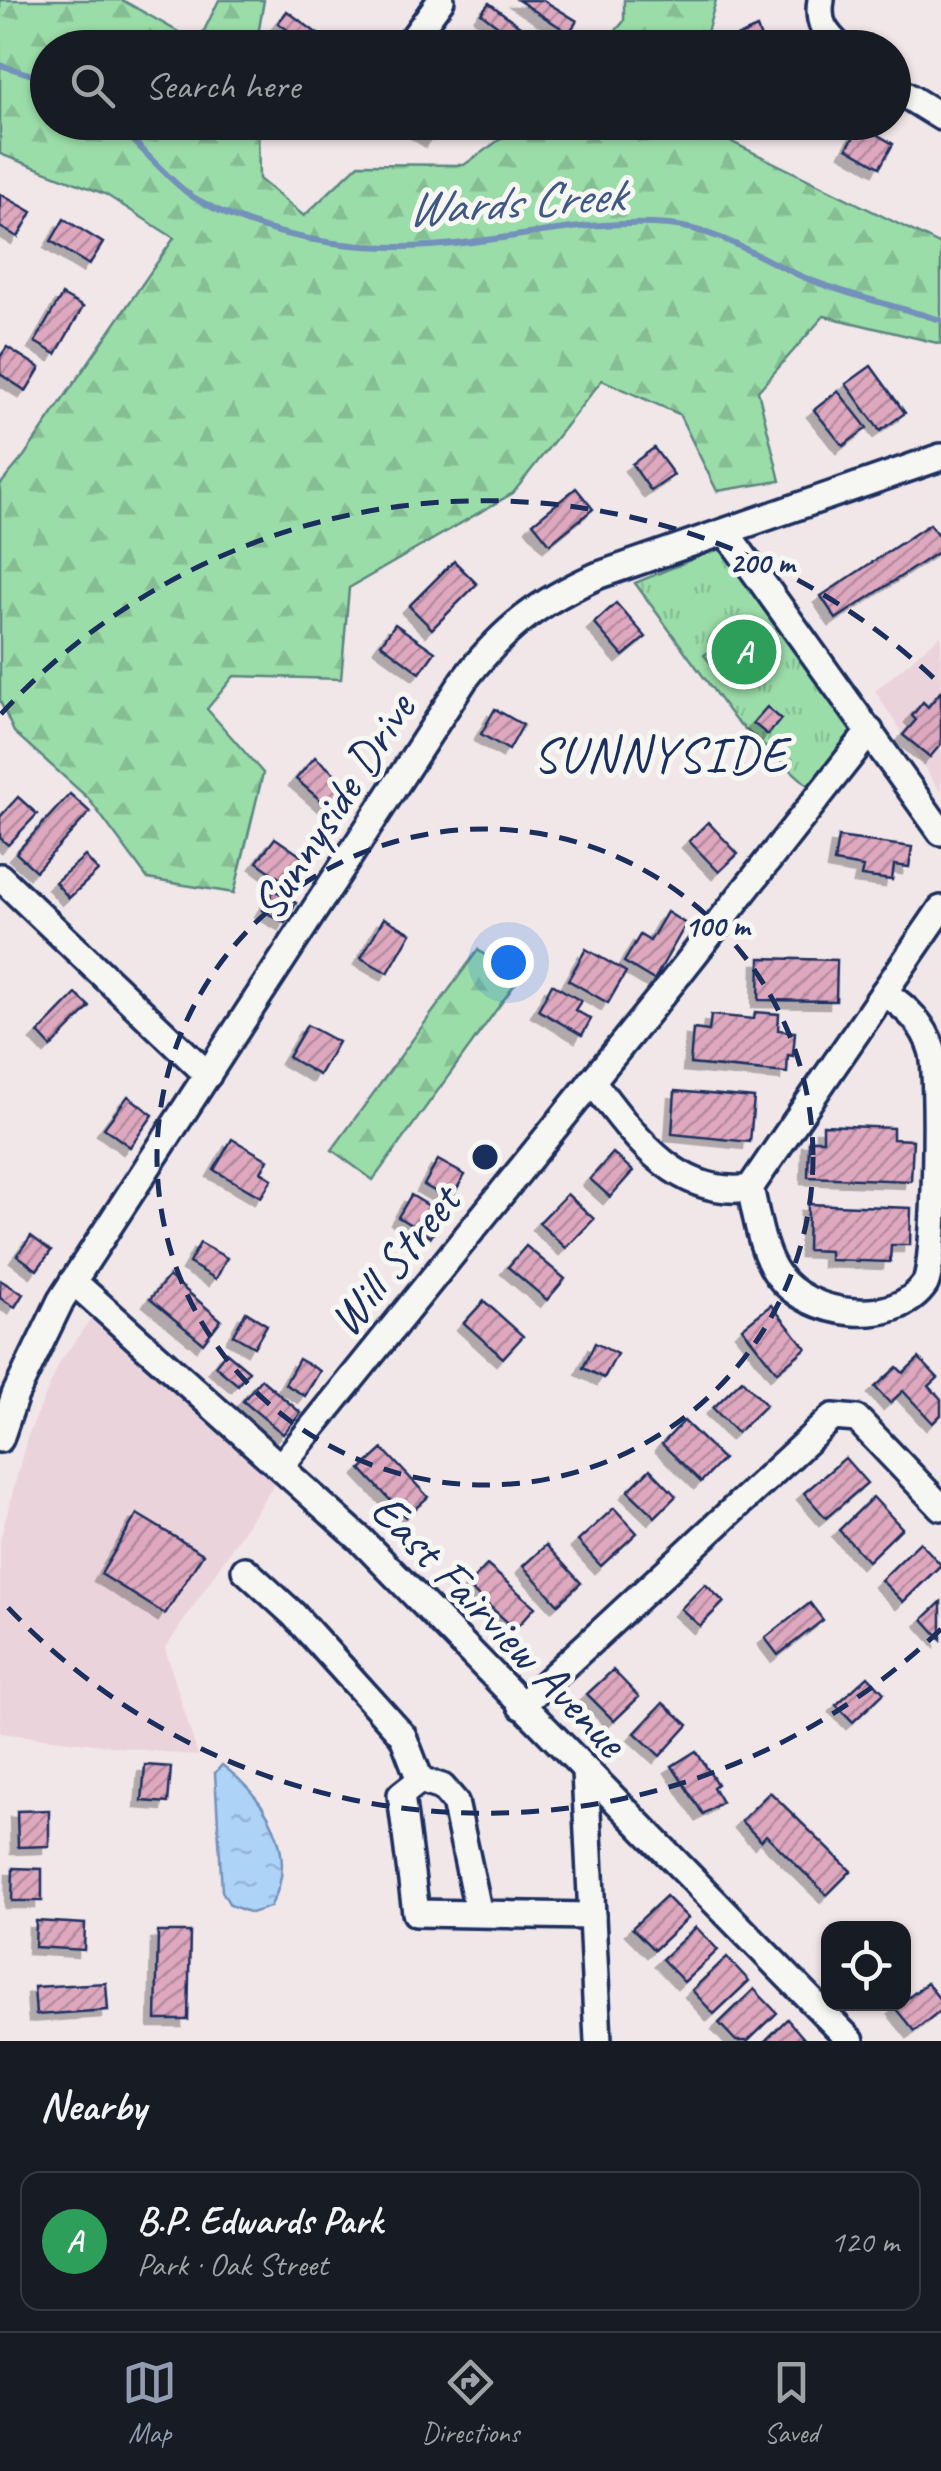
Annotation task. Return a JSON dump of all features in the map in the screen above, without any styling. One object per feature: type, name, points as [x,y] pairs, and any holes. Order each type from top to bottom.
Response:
[{"type":"street","points":[[419,30],[441,0]]},
{"type":"street","points":[[821,0],[823,30]]},
{"type":"street","points":[[911,98],[941,116]]},
{"type":"street","name":"Sunnyside Drive","points":[[1,1431],[44,1331],[73,1281],[464,680],[491,645],[523,616],[560,592],[600,575],[941,457]]},
{"type":"street","points":[[726,532],[941,832]]},
{"type":"street","name":"Will Street","points":[[281,1466],[870,731]]},
{"type":"street","points":[[0,877],[208,1075]]},
{"type":"street","points":[[884,992],[906,1008],[922,1028],[933,1052],[938,1123],[932,1259],[924,1285],[904,1304],[877,1312],[837,1308],[797,1294],[769,1259],[750,1188],[884,992],[941,909]]},
{"type":"street","points":[[592,1081],[630,1130],[680,1176],[717,1189],[750,1188]]},
{"type":"street","name":"East Fairview Avenue","points":[[73,1281],[360,1540],[851,2041]]},
{"type":"street","points":[[521,1706],[832,1417],[849,1416],[864,1425],[941,1507]]},
{"type":"street","points":[[245,1570],[293,1614],[403,1736],[420,1780]]},
{"type":"street","points":[[585,1771],[598,2041]]},
{"type":"street","points":[[420,1780],[442,1787],[454,1802],[478,1914]]},
{"type":"street","points":[[420,1780],[401,1795],[416,1913],[592,1916]]},
{"type":"shaded area","points":[[941,635],[941,793],[875,691]]},
{"type":"shaded area","points":[[94,1314],[275,1483],[165,1649],[198,1756],[0,1733],[0,1540],[27,1438],[60,1362]]},
{"type":"green space","points":[[0,0],[122,0],[175,30],[30,30],[30,140],[258,140],[259,179],[304,216],[359,164],[464,165],[499,140],[729,140],[941,245],[941,344],[824,316],[758,391],[780,481],[717,491],[679,414],[602,380],[513,493],[349,588],[341,679],[234,676],[207,709],[263,773],[234,893],[148,879],[88,798],[14,732],[0,701],[0,485],[174,238],[105,194],[0,154]]},
{"type":"green space","points":[[219,0],[264,0],[259,30],[204,30]]},
{"type":"green space","points":[[624,0],[716,0],[708,30],[616,30],[624,21]]},
{"type":"green space","points":[[717,549],[736,558],[859,731],[811,788],[735,720],[635,583]]},
{"type":"green space","points":[[750,625],[764,652],[730,686],[704,655]]},
{"type":"green space","points":[[478,950],[518,980],[373,1180],[332,1150]]},
{"type":"water","points":[[222,1765],[265,1810],[280,1847],[279,1887],[270,1907],[251,1913],[230,1905],[222,1891],[215,1773]]},
{"type":"building","points":[[518,0],[543,0],[577,21],[571,30],[564,30]]},
{"type":"building","points":[[489,3],[525,30],[503,30],[481,13]]},
{"type":"building","points":[[287,11],[313,30],[288,30],[278,23]]},
{"type":"building","points":[[852,140],[886,140],[893,144],[880,167],[847,148]]},
{"type":"building","points":[[0,194],[32,212],[18,237],[0,227]]},
{"type":"building","points":[[64,219],[103,243],[89,265],[51,241]]},
{"type":"building","points":[[62,295],[83,307],[56,354],[35,342]]},
{"type":"building","points":[[7,347],[40,368],[26,391],[0,374],[0,357]]},
{"type":"building","points":[[871,366],[905,413],[880,431],[846,384]]},
{"type":"building","points":[[838,391],[867,428],[843,446],[814,410]]},
{"type":"building","points":[[654,448],[674,475],[651,491],[632,464]]},
{"type":"building","points":[[576,488],[593,509],[550,544],[533,523]]},
{"type":"building","points":[[930,524],[941,540],[941,550],[836,619],[821,596]]},
{"type":"building","points":[[454,561],[477,584],[432,629],[409,606]]},
{"type":"building","points":[[616,603],[646,637],[623,656],[594,623]]},
{"type":"building","points":[[395,624],[435,652],[420,673],[381,644]]},
{"type":"building","points":[[941,691],[941,744],[930,757],[903,735],[916,720],[912,716],[923,702],[928,707]]},
{"type":"building","points":[[767,707],[781,719],[768,735],[753,723]]},
{"type":"building","points":[[495,709],[523,725],[509,750],[481,734]]},
{"type":"building","points":[[315,757],[353,789],[334,812],[296,779]]},
{"type":"building","points":[[70,794],[90,812],[36,871],[16,853]]},
{"type":"building","points":[[18,797],[37,814],[8,845],[0,838],[0,817]]},
{"type":"building","points":[[708,822],[738,854],[719,872],[689,841]]},
{"type":"building","points":[[838,837],[912,847],[909,867],[894,865],[892,880],[861,876],[863,867],[834,862]]},
{"type":"building","points":[[275,838],[307,860],[289,885],[257,862]]},
{"type":"building","points":[[85,856],[98,871],[69,898],[55,882]]},
{"type":"building","points":[[274,890],[296,903],[285,923],[262,910]]},
{"type":"building","points":[[667,912],[686,924],[654,980],[624,962],[640,935],[650,941]]},
{"type":"building","points":[[384,918],[411,933],[388,973],[361,958]]},
{"type":"building","points":[[586,949],[626,972],[608,1003],[568,980]]},
{"type":"building","points":[[760,958],[837,960],[836,1001],[759,1000]]},
{"type":"building","points":[[552,984],[581,1001],[575,1010],[591,1019],[582,1035],[538,1010]]},
{"type":"building","points":[[76,994],[90,1007],[51,1047],[38,1033]]},
{"type":"building","points":[[755,1012],[779,1014],[778,1030],[795,1032],[787,1073],[690,1064],[693,1029],[709,1031],[711,1015],[754,1019]]},
{"type":"building","points":[[307,1025],[338,1042],[319,1075],[288,1057]]},
{"type":"building","points":[[675,1091],[754,1098],[750,1142],[672,1134]]},
{"type":"building","points":[[128,1096],[153,1115],[130,1147],[104,1128]]},
{"type":"building","points":[[823,1125],[893,1128],[893,1139],[913,1140],[911,1181],[808,1177],[809,1140],[823,1140]]},
{"type":"building","points":[[232,1139],[268,1160],[261,1172],[272,1179],[261,1197],[214,1170]]},
{"type":"building","points":[[613,1153],[633,1171],[610,1197],[590,1179]]},
{"type":"building","points":[[438,1160],[465,1175],[450,1200],[424,1185]]},
{"type":"building","points":[[567,1194],[594,1219],[566,1248],[539,1223]]},
{"type":"building","points":[[411,1195],[444,1215],[431,1237],[398,1217]]},
{"type":"building","points":[[808,1204],[911,1208],[910,1245],[891,1245],[890,1262],[830,1260],[830,1251],[807,1250]]},
{"type":"building","points":[[31,1236],[51,1251],[37,1270],[17,1255]]},
{"type":"building","points":[[200,1243],[227,1258],[216,1279],[189,1263]]},
{"type":"building","points":[[526,1246],[565,1279],[547,1300],[508,1267]]},
{"type":"building","points":[[169,1276],[221,1320],[203,1343],[150,1299]]},
{"type":"building","points":[[0,1280],[23,1294],[15,1307],[0,1298]]},
{"type":"building","points":[[484,1301],[523,1336],[503,1358],[464,1323]]},
{"type":"building","points":[[771,1305],[806,1348],[777,1372],[742,1328]]},
{"type":"building","points":[[246,1312],[267,1325],[254,1347],[233,1335]]},
{"type":"building","points":[[595,1343],[617,1354],[604,1378],[583,1368]]},
{"type":"building","points":[[226,1352],[249,1371],[238,1385],[215,1366]]},
{"type":"building","points":[[919,1358],[938,1378],[929,1386],[941,1399],[941,1415],[933,1423],[903,1391],[890,1403],[875,1387],[897,1367],[903,1373]]},
{"type":"building","points":[[299,1359],[320,1371],[305,1396],[285,1384]]},
{"type":"building","points":[[261,1379],[301,1413],[283,1434],[243,1401]]},
{"type":"building","points":[[742,1380],[766,1405],[737,1433],[713,1408]]},
{"type":"building","points":[[684,1421],[723,1459],[701,1482],[662,1444]]},
{"type":"building","points":[[383,1449],[428,1497],[406,1517],[361,1469]]},
{"type":"building","points":[[845,1458],[867,1483],[826,1518],[804,1493]]},
{"type":"building","points":[[650,1469],[676,1496],[655,1517],[628,1491]]},
{"type":"building","points":[[873,1497],[902,1528],[868,1561],[839,1530]]},
{"type":"building","points":[[614,1508],[637,1533],[601,1566],[578,1541]]},
{"type":"building","points":[[137,1514],[203,1554],[165,1614],[101,1574]]},
{"type":"building","points":[[920,1542],[941,1565],[903,1602],[881,1580]]},
{"type":"building","points":[[546,1545],[581,1583],[558,1604],[523,1566]]},
{"type":"building","points":[[487,1565],[535,1607],[515,1629],[467,1586]]},
{"type":"building","points":[[705,1584],[724,1602],[700,1626],[681,1609]]},
{"type":"building","points":[[941,1602],[941,1639],[923,1619]]},
{"type":"building","points":[[810,1603],[823,1620],[778,1655],[765,1638]]},
{"type":"building","points":[[613,1670],[639,1697],[614,1721],[587,1694]]},
{"type":"building","points":[[868,1676],[884,1693],[853,1722],[836,1705]]},
{"type":"building","points":[[663,1703],[688,1725],[660,1756],[635,1733]]},
{"type":"building","points":[[696,1751],[717,1784],[713,1787],[722,1802],[703,1814],[672,1766]]},
{"type":"building","points":[[145,1765],[171,1767],[168,1803],[142,1801]]},
{"type":"building","points":[[770,1792],[851,1871],[827,1895],[766,1835],[761,1841],[741,1821]]},
{"type":"building","points":[[49,1810],[49,1846],[18,1847],[17,1811]]},
{"type":"building","points":[[13,1868],[42,1869],[42,1901],[12,1901]]},
{"type":"building","points":[[666,1896],[688,1918],[654,1950],[632,1928]]},
{"type":"building","points":[[36,1921],[85,1924],[84,1950],[35,1947]]},
{"type":"building","points":[[696,1927],[718,1950],[684,1982],[662,1959]]},
{"type":"building","points":[[158,1932],[190,1932],[188,2020],[156,2020]]},
{"type":"building","points":[[727,1957],[749,1981],[714,2014],[692,1990]]},
{"type":"building","points":[[106,1983],[108,2010],[36,2015],[34,1987]]},
{"type":"building","points":[[927,1983],[941,2001],[941,2010],[914,2031],[897,2011],[911,2011],[911,1996]]},
{"type":"building","points":[[754,1989],[777,2013],[748,2041],[736,2041],[719,2023]]},
{"type":"building","points":[[787,2019],[806,2041],[765,2041]]},
{"type":"waterway","name":"Wards Creek","points":[[0,65],[30,74]]},
{"type":"waterway","name":"Wards Creek","points":[[133,140],[198,200],[230,216],[297,237],[367,246],[438,246],[595,226],[669,225],[721,238],[819,283],[941,320]]},
{"type":"place","name":"B.P. Edwards Park","points":[[744,652]]},
{"type":"district","name":"SUNNYSIDE","points":[[661,753]]}]
